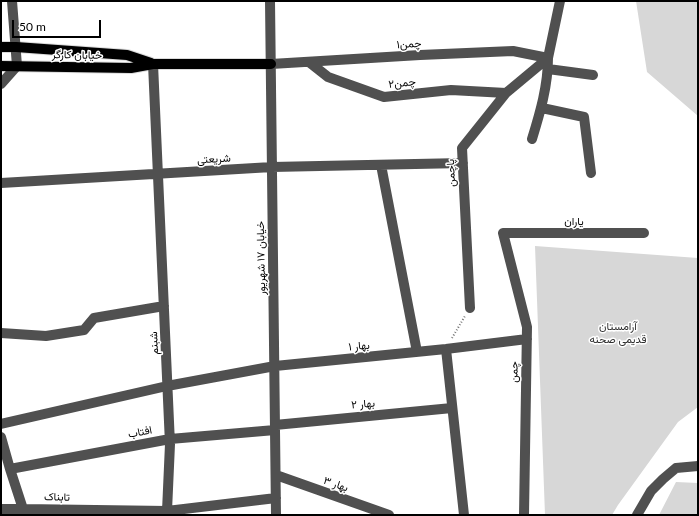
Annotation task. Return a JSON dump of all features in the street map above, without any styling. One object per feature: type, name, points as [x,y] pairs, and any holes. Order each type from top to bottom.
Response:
[{"type":"main road","name":"خیابان کارگر","points":[[1,47],[127,55],[153,64]]},
{"type":"main road","name":"خیابان کارگر","points":[[1,66],[130,68],[153,64],[271,64]]},
{"type":"street","points":[[1,84],[17,66],[12,1]]},
{"type":"street","name":"خیابان ۱۷ شهریور","points":[[270,1],[276,515]]},
{"type":"street","points":[[532,139],[542,108],[548,69],[548,58],[560,1]]},
{"type":"street","name":"چمن۱","points":[[271,64],[513,51],[548,58]]},
{"type":"street","name":"پاچمن","points":[[470,308],[462,148],[506,93],[548,58]]},
{"type":"street","name":"چمن۲","points":[[309,62],[328,77],[384,97],[451,90],[506,93]]},
{"type":"street","name":"شبنم","points":[[153,64],[170,439],[167,511]]},
{"type":"street","points":[[548,69],[593,75]]},
{"type":"street","points":[[542,108],[584,117],[591,173]]},
{"type":"street","name":"شریعتی","points":[[1,183],[272,167],[463,163]]},
{"type":"street","points":[[381,165],[417,352]]},
{"type":"street","name":"یاران","points":[[503,233],[644,233]]},
{"type":"street","name":"چمن","points":[[503,233],[527,327],[524,515]]},
{"type":"street","points":[[1,333],[46,336],[84,330],[94,318],[164,306]]},
{"type":"street","name":"بهار ۱","points":[[1,424],[167,386],[275,366],[446,349],[527,339]]},
{"type":"street","points":[[446,349],[464,515]]},
{"type":"street","name":"بهار ۲","points":[[275,427],[452,408]]},
{"type":"street","name":"افتاب","points":[[10,469],[170,439],[275,427]]},
{"type":"street","points":[[1,437],[23,509]]},
{"type":"street","points":[[637,515],[651,491],[676,468],[698,466]]},
{"type":"street","name":"بهار ۳","points":[[276,475],[389,515]]},
{"type":"street","points":[[167,511],[276,498]]},
{"type":"street","name":"تابناک","points":[[1,509],[167,511]]},
{"type":"path","points":[[446,349],[470,308]]},
{"type":"green space","points":[[636,1],[698,1],[698,116],[647,72]]},
{"type":"green space","name":"آرامستان قدیمی صحنه","points":[[535,246],[698,258],[698,407],[678,422],[612,515],[545,515]]},
{"type":"green space","points":[[676,482],[698,483],[698,515],[659,515]]}]
